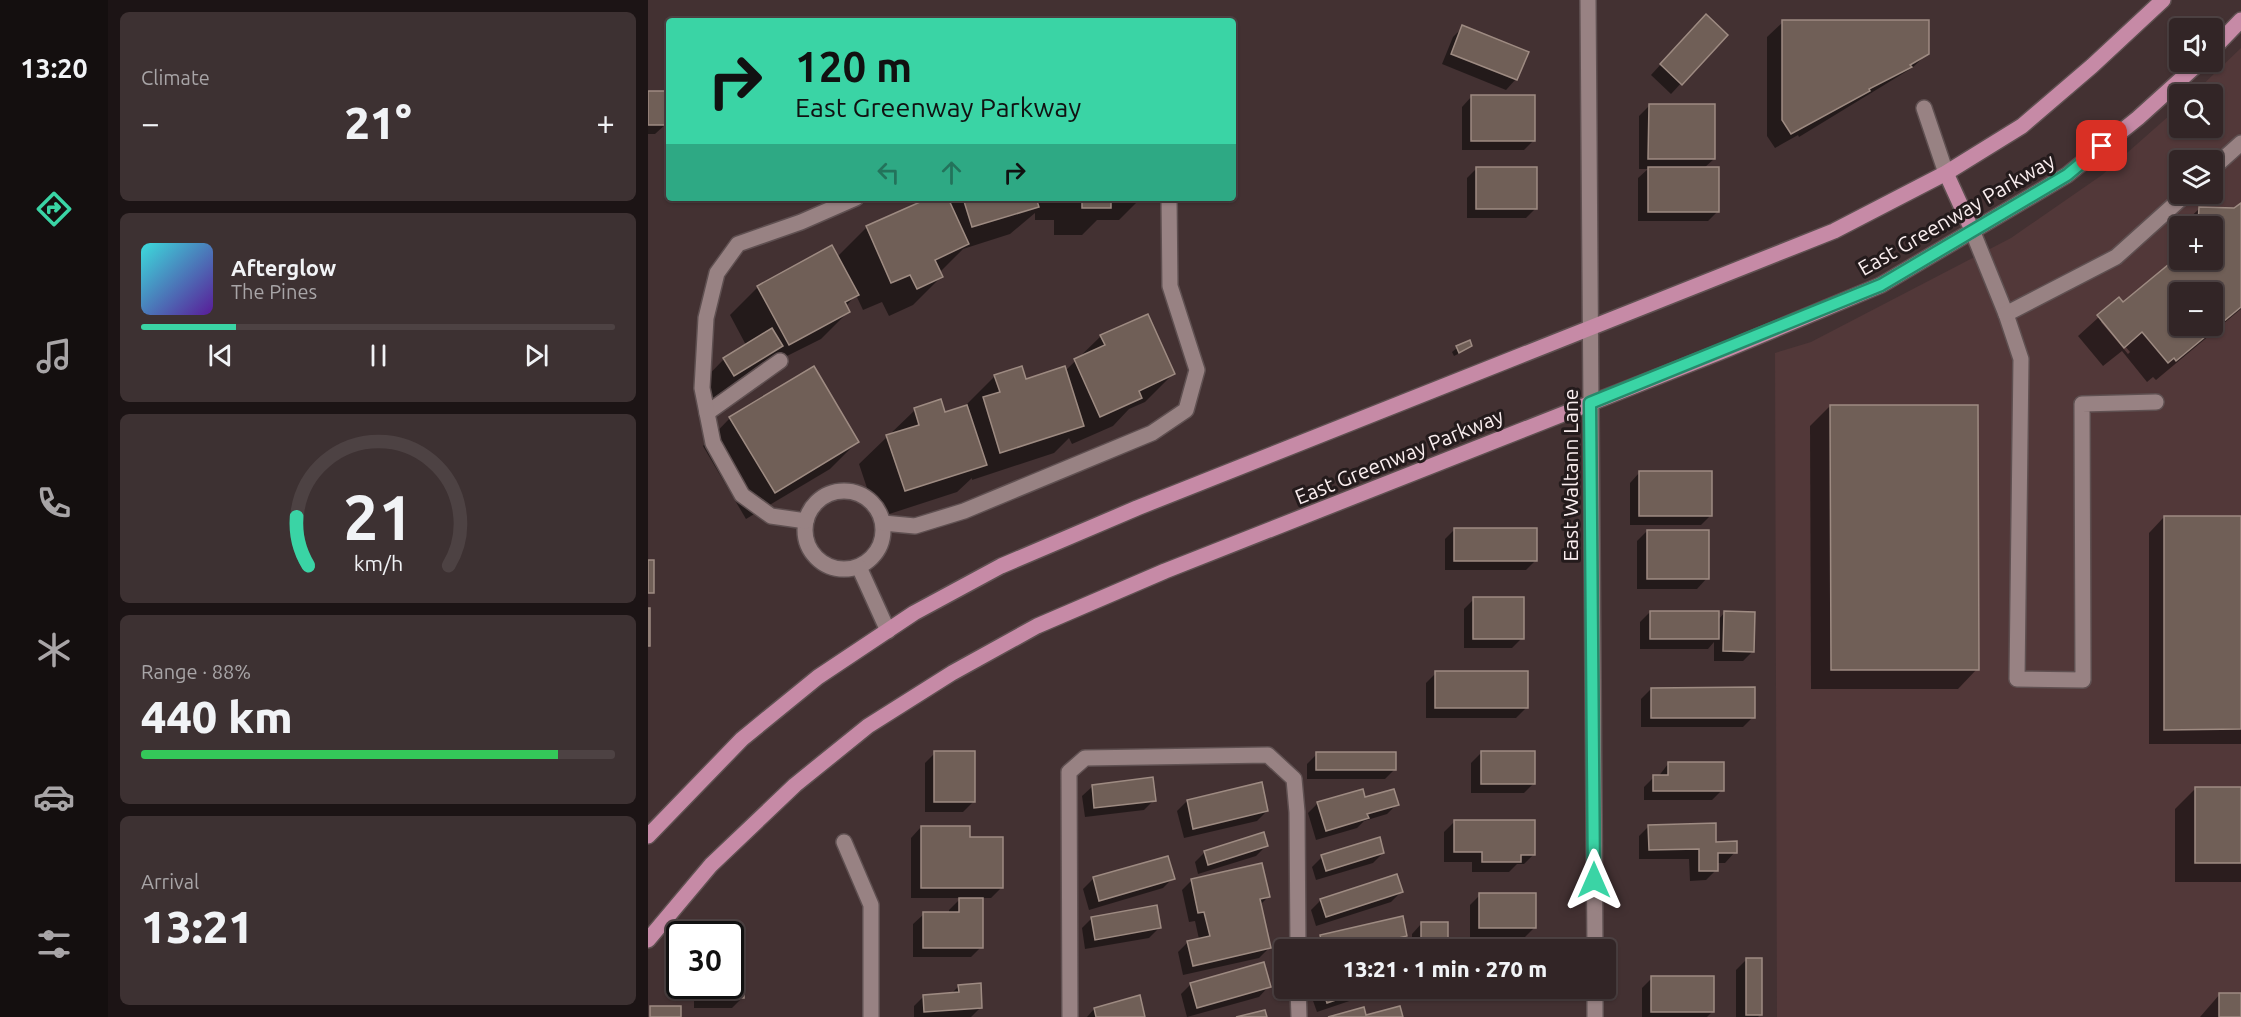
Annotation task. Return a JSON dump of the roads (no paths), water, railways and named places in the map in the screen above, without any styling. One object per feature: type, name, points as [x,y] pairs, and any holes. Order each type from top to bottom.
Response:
[{"type":"main road","name":"East Greenway Parkway","points":[[648,836],[742,739],[818,677],[914,613],[1001,566],[1137,508],[1834,231],[1946,173],[2022,126],[2092,66],[2163,0]]},
{"type":"main road","points":[[2223,39],[2241,20]]},
{"type":"main road","name":"East Greenway Parkway","points":[[648,940],[711,865],[795,785],[867,726],[952,673],[1037,626],[1165,571],[1881,285],[2067,175],[2138,118],[2189,72]]},
{"type":"main road","points":[[1946,173],[1972,230]]},
{"type":"street","name":"East Waltann Lane","points":[[1588,0],[1595,939]]},
{"type":"street","points":[[1924,108],[1946,173]]},
{"type":"street","points":[[2223,159],[2241,143]]},
{"type":"street","points":[[806,521],[771,516],[742,495],[713,443],[702,387],[706,318],[717,273],[738,244],[801,222],[849,201]]},
{"type":"street","points":[[883,524],[915,526],[964,511],[1152,433],[1186,410],[1197,370],[1170,286],[1169,201]]},
{"type":"street","points":[[2006,314],[2116,257],[2175,204]]},
{"type":"street","points":[[1972,230],[2006,314],[2021,359],[2017,679],[2083,680],[2082,404],[2156,402]]},
{"type":"street","points":[[707,413],[780,361]]},
{"type":"street","points":[[849,490],[872,501],[883,524],[883,537],[879,549],[870,560],[859,567],[832,568],[811,552],[806,539],[806,521],[815,503],[824,495],[849,490]]},
{"type":"street","points":[[859,567],[888,631]]},
{"type":"street","points":[[1070,1017],[1069,772],[1085,758],[1268,755],[1294,779],[1297,812],[1298,939]]},
{"type":"street","points":[[844,842],[870,905],[871,1017]]},
{"type":"street","points":[[1298,999],[1299,1017]]},
{"type":"street","points":[[1595,999],[1595,1017]]}]
